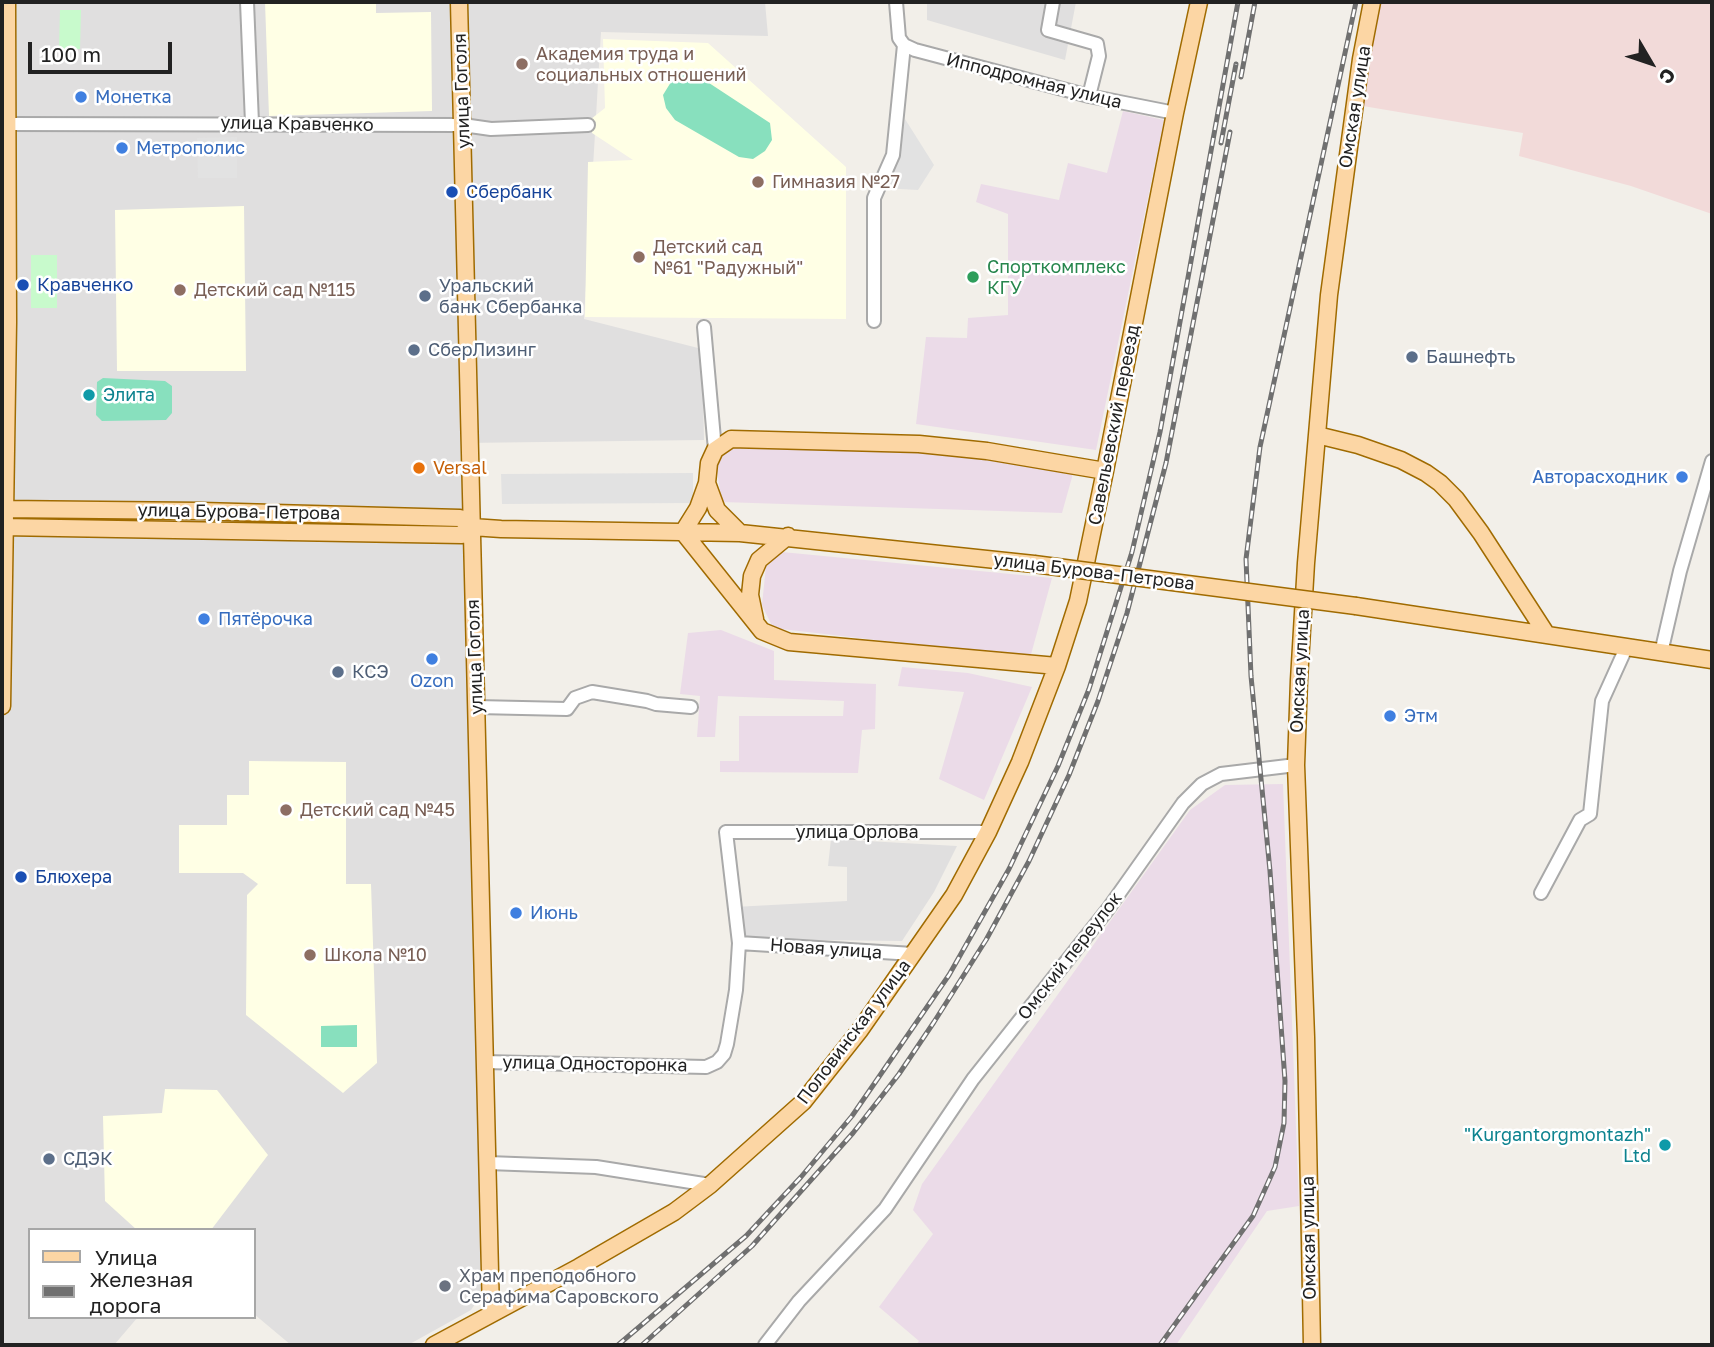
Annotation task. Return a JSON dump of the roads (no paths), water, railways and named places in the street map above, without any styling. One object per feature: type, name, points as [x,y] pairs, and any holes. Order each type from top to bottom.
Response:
[{"type":"main road","points":[[2,706],[7,2]]},
{"type":"main road","name":"улица Гоголя","points":[[459,2],[491,1313]]},
{"type":"main road","name":"Савельевский переезд","points":[[1077,601],[1199,2]]},
{"type":"main road","name":"Омская улица","points":[[1312,1345],[1306,1037],[1296,765],[1305,576],[1334,255],[1361,59],[1372,2]]},
{"type":"main road","points":[[1317,435],[1358,445],[1401,460],[1440,483],[1456,499],[1481,533],[1548,635]]},
{"type":"main road","points":[[1057,666],[789,642],[762,631],[683,532],[698,508],[707,483],[709,463],[715,450],[731,439],[917,443],[987,451],[1105,471]]},
{"type":"main road","points":[[707,483],[717,510],[740,533]]},
{"type":"main road","name":"улица Бурова-Петрова","points":[[4,509],[460,518],[472,527],[788,536],[1034,564],[1356,606],[1712,660]]},
{"type":"main road","name":"улица Бурова-Петрова","points":[[3,527],[462,535],[472,527]]},
{"type":"main road","points":[[756,622],[750,595],[752,576],[759,561],[788,536]]},
{"type":"main road","points":[[1510,629],[1518,605],[1518,592]]},
{"type":"main road","name":"Половинская улица","points":[[434,1345],[674,1212],[710,1185],[803,1102],[860,1030],[954,895],[988,832],[1020,762],[1057,666],[1077,601]]},
{"type":"street","points":[[247,2],[252,124]]},
{"type":"street","points":[[874,321],[874,198],[893,155],[902,41],[896,2]]},
{"type":"street","points":[[1053,2],[1048,30],[1097,44],[1099,56],[1089,96]]},
{"type":"street","name":"Ипподромная улица","points":[[902,41],[951,61],[1089,96],[1175,113]]},
{"type":"street","name":"улица Кравченко","points":[[7,124],[463,125],[491,129],[587,125]]},
{"type":"street","points":[[704,327],[715,450]]},
{"type":"street","points":[[1661,653],[1679,571],[1712,461]]},
{"type":"street","points":[[1541,893],[1580,820],[1590,814],[1602,701],[1626,648]]},
{"type":"street","points":[[477,708],[567,709],[575,698],[592,692],[656,704],[691,707]]},
{"type":"street","name":"Омский переулок","points":[[765,1345],[799,1301],[885,1209],[972,1079],[1108,909],[1183,803],[1202,784],[1221,774],[1296,765]]},
{"type":"street","name":"улица Орлова","points":[[738,943],[726,832],[988,832]]},
{"type":"street","name":"улица Односторонка","points":[[484,1062],[706,1067],[717,1062],[727,1044],[736,990],[738,943]]},
{"type":"street","name":"Новая улица","points":[[738,943],[913,954]]},
{"type":"street","points":[[488,1163],[596,1167],[710,1185]]},
{"type":"railway","points":[[618,1345],[746,1236],[801,1177],[852,1116],[949,975],[1009,869],[1058,766],[1089,689],[1132,552],[1160,432],[1238,2]]},
{"type":"railway","points":[[1241,77],[1255,2]]},
{"type":"railway","points":[[1160,1345],[1253,1216],[1275,1167],[1284,1123],[1285,1081],[1270,871],[1251,676],[1246,559],[1260,447],[1356,2]]},
{"type":"railway","points":[[1221,143],[1236,64]]},
{"type":"railway","points":[[642,1345],[752,1246],[853,1133],[899,1074],[934,1022],[986,940],[1029,861],[1069,775],[1098,701],[1127,613],[1166,463],[1230,132]]},
{"type":"place","name":"Академия труда и социальных отношений","points":[[522,64]]},
{"type":"place","name":"Монетка","points":[[81,97]]},
{"type":"place","name":"Метрополис","points":[[122,148]]},
{"type":"place","name":"Гимназия №27","points":[[758,182]]},
{"type":"place","name":"Сбербанк","points":[[452,192]]},
{"type":"place","name":"Детский сад №61 \"Радужный\"","points":[[639,257]]},
{"type":"place","name":"Спорткомплекс КГУ","points":[[973,277]]},
{"type":"place","name":"Кравченко","points":[[23,285]]},
{"type":"place","name":"Детский сад №115","points":[[180,290]]},
{"type":"place","name":"Уральский банк Сбербанка","points":[[425,296]]},
{"type":"place","name":"СберЛизинг","points":[[414,350]]},
{"type":"place","name":"Башнефть","points":[[1412,357]]},
{"type":"place","name":"Элита","points":[[89,395]]},
{"type":"place","name":"Versal","points":[[419,468]]},
{"type":"place","name":"Авторасходник","points":[[1682,477]]},
{"type":"place","name":"Пятёрочка","points":[[204,619]]},
{"type":"place","name":"Ozon","points":[[432,659]]},
{"type":"place","name":"КСЭ","points":[[338,672]]},
{"type":"place","name":"Этм","points":[[1390,716]]},
{"type":"place","name":"Детский сад №45","points":[[286,810]]},
{"type":"place","name":"Блюхера","points":[[21,877]]},
{"type":"place","name":"Июнь","points":[[516,913]]},
{"type":"place","name":"Школа №10","points":[[310,955]]},
{"type":"place","name":"\"Kurgantorgmontazh\" Ltd","points":[[1665,1145]]},
{"type":"place","name":"СДЭК","points":[[49,1159]]},
{"type":"place","name":"Храм преподобного Серафима Саровского","points":[[445,1286]]}]
